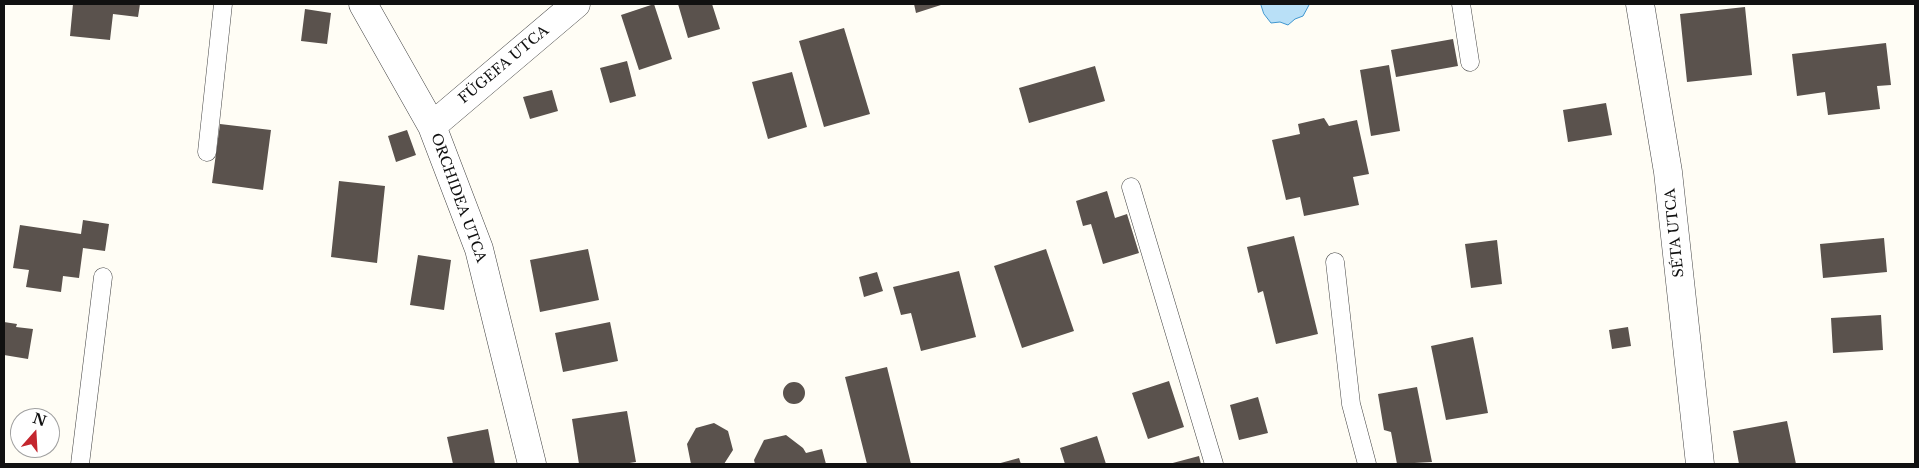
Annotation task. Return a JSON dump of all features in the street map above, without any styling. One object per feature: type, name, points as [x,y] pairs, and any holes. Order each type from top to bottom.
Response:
[{"type":"street","name":"ORCHIDEA UTCA","points":[[363,4],[432,126],[479,249],[532,464]]},
{"type":"street","name":"SÉTA UTCA","points":[[1640,4],[1668,172],[1700,464]]},
{"type":"street","name":"FÜGEFA UTCA","points":[[432,126],[569,7]]},
{"type":"lane","points":[[207,152],[223,4]]},
{"type":"lane","points":[[1461,4],[1470,62]]},
{"type":"lane","points":[[1131,187],[1214,464]]},
{"type":"lane","points":[[1335,262],[1351,404],[1367,464]]},
{"type":"lane","points":[[80,464],[103,276]]},
{"type":"water","points":[[1261,4],[1309,5],[1303,16],[1295,19],[1288,25],[1280,22],[1271,23],[1264,14]]},
{"type":"building","points":[[73,4],[140,4],[138,17],[113,14],[110,40],[70,36]]},
{"type":"building","points":[[654,4],[672,59],[639,70],[621,15]]},
{"type":"building","points":[[678,4],[712,4],[720,29],[688,38]]},
{"type":"building","points":[[914,4],[944,4],[916,13]]},
{"type":"building","points":[[1745,7],[1752,75],[1687,82],[1680,14]]},
{"type":"building","points":[[305,9],[331,13],[327,44],[301,41]]},
{"type":"building","points":[[844,28],[870,114],[824,127],[799,41]]},
{"type":"building","points":[[1453,39],[1458,66],[1396,77],[1391,50]]},
{"type":"building","points":[[1886,43],[1891,85],[1877,86],[1880,109],[1828,115],[1825,92],[1797,96],[1792,54]]},
{"type":"building","points":[[627,61],[636,96],[610,103],[600,68]]},
{"type":"building","points":[[1389,65],[1400,131],[1371,136],[1360,70]]},
{"type":"building","points":[[1095,66],[1105,101],[1029,123],[1019,88]]},
{"type":"building","points":[[792,72],[807,127],[768,139],[752,82]]},
{"type":"building","points":[[552,90],[558,111],[530,119],[523,97]]},
{"type":"building","points":[[1606,103],[1612,135],[1568,142],[1563,110]]},
{"type":"building","points":[[1324,118],[1329,126],[1357,120],[1369,174],[1353,177],[1359,205],[1304,216],[1300,197],[1286,200],[1272,140],[1300,134],[1298,124]]},
{"type":"building","points":[[220,124],[271,130],[263,190],[212,183]]},
{"type":"building","points":[[407,130],[416,155],[396,162],[388,136]]},
{"type":"building","points":[[339,181],[385,186],[377,263],[331,257]]},
{"type":"building","points":[[1107,191],[1115,218],[1127,214],[1139,253],[1103,264],[1091,224],[1083,226],[1076,201]]},
{"type":"building","points":[[83,220],[109,224],[105,251],[83,248],[79,278],[63,276],[61,292],[26,287],[29,270],[13,268],[20,225],[81,234]]},
{"type":"building","points":[[1294,236],[1318,334],[1276,344],[1263,291],[1258,293],[1247,247]]},
{"type":"building","points":[[1884,238],[1887,272],[1823,278],[1820,244]]},
{"type":"building","points":[[1497,240],[1502,284],[1471,288],[1465,244]]},
{"type":"building","points":[[588,249],[599,300],[540,312],[530,260]]},
{"type":"building","points":[[1046,249],[1074,331],[1022,348],[994,266]]},
{"type":"building","points":[[418,255],[451,260],[444,310],[410,305]]},
{"type":"building","points":[[959,271],[976,337],[921,351],[911,313],[901,315],[893,287]]},
{"type":"building","points":[[877,272],[883,291],[864,297],[859,277]]},
{"type":"building","points":[[1881,315],[1883,350],[1833,353],[1831,318]]},
{"type":"building","points":[[4,322],[17,324],[16,327],[33,329],[28,359],[4,355]]},
{"type":"building","points":[[610,322],[618,361],[563,372],[555,333]]},
{"type":"building","points":[[1628,327],[1631,346],[1612,349],[1609,330]]},
{"type":"building","points":[[1473,337],[1488,413],[1446,420],[1431,346]]},
{"type":"building","points":[[887,367],[911,464],[867,464],[845,377]]},
{"type":"building","points":[[1169,381],[1184,427],[1148,439],[1132,393]]},
{"type":"building","points":[[794,382],[802,385],[805,393],[802,401],[794,404],[786,401],[783,393],[786,385]]},
{"type":"building","points":[[1417,387],[1432,462],[1397,464],[1391,432],[1384,430],[1378,394]]},
{"type":"building","points":[[1258,397],[1268,433],[1239,440],[1230,405]]},
{"type":"building","points":[[627,411],[636,462],[623,464],[579,464],[572,419]]},
{"type":"building","points":[[1787,421],[1796,464],[1739,464],[1733,431]]},
{"type":"building","points":[[714,423],[728,431],[733,450],[724,464],[691,464],[687,444],[696,428]]},
{"type":"building","points":[[488,429],[495,464],[453,464],[447,437]]},
{"type":"building","points":[[786,435],[803,448],[806,453],[822,449],[826,464],[755,464],[754,460],[764,440]]},
{"type":"building","points":[[1097,436],[1106,464],[1065,464],[1060,448]]},
{"type":"building","points":[[1199,456],[1201,464],[1169,464]]},
{"type":"building","points":[[1019,458],[1021,464],[997,464]]}]
